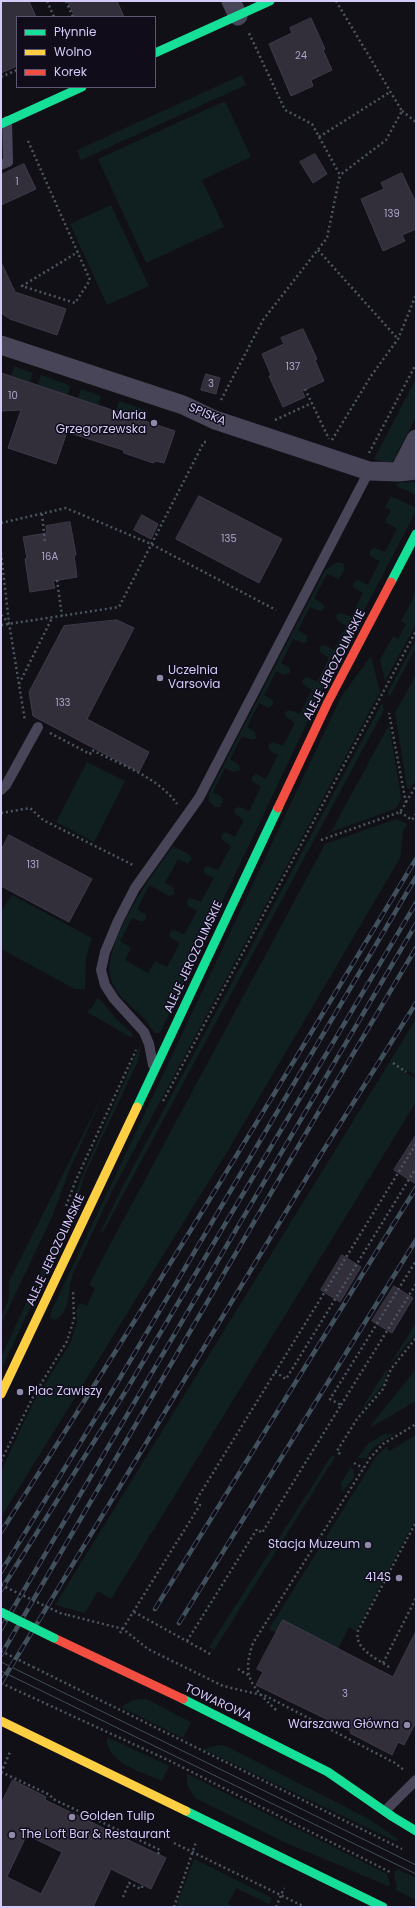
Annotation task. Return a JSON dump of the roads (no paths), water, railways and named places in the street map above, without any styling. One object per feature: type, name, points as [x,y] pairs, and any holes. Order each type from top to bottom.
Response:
[{"type":"main road","points":[[156,54],[270,1]]},
{"type":"main road","points":[[4,123],[80,88]]},
{"type":"main road","name":"ALEJE JEROZOLIMSKIE","points":[[1,1394],[328,702],[416,534]]},
{"type":"main road","name":"TOWAROWA","points":[[1,1612],[253,1733],[313,1764],[348,1784],[416,1831]]},
{"type":"main road","points":[[2,1721],[383,1907]]},
{"type":"street","name":"SPISKA","points":[[1,345],[183,405],[215,420],[369,463],[407,471]]},
{"type":"street","points":[[407,471],[416,440]]},
{"type":"lane","points":[[1,165],[8,162],[4,123]]},
{"type":"lane","points":[[154,1071],[149,1044],[144,1032],[108,991],[103,978],[102,962],[111,936],[136,888],[196,803],[369,463]]},
{"type":"lane","points":[[1,790],[6,785],[38,727]]},
{"type":"lane","points":[[385,1811],[416,1780]]},
{"type":"tram line","points":[[1,1662],[416,1865]]},
{"type":"tram line","points":[[1,1671],[416,1874]]},
{"type":"railway","points":[[1,1532],[263,1113],[416,859]]},
{"type":"railway","points":[[1,1572],[117,1383],[416,877]]},
{"type":"railway","points":[[1,1590],[127,1389],[416,903]]},
{"type":"railway","points":[[1,1629],[416,924]]},
{"type":"railway","points":[[1,1655],[416,948]]},
{"type":"railway","points":[[1,1683],[318,1159],[416,1003]]},
{"type":"railway","points":[[155,1609],[416,1188]]},
{"type":"railway","points":[[179,1623],[416,1240]]},
{"type":"place","name":"Maria Grzegorzewska","points":[[154,423]]},
{"type":"place","name":"Uczelnia Varsovia","points":[[160,678]]},
{"type":"place","name":"Plac Zawiszy","points":[[20,1392]]},
{"type":"place","name":"Stacja Muzeum","points":[[368,1545]]},
{"type":"place","name":"414S","points":[[399,1578]]},
{"type":"place","name":"Warszawa Główna","points":[[407,1725]]},
{"type":"place","name":"Golden Tulip","points":[[72,1817]]},
{"type":"place","name":"The Loft Bar & Restaurant","points":[[12,1835]]}]
